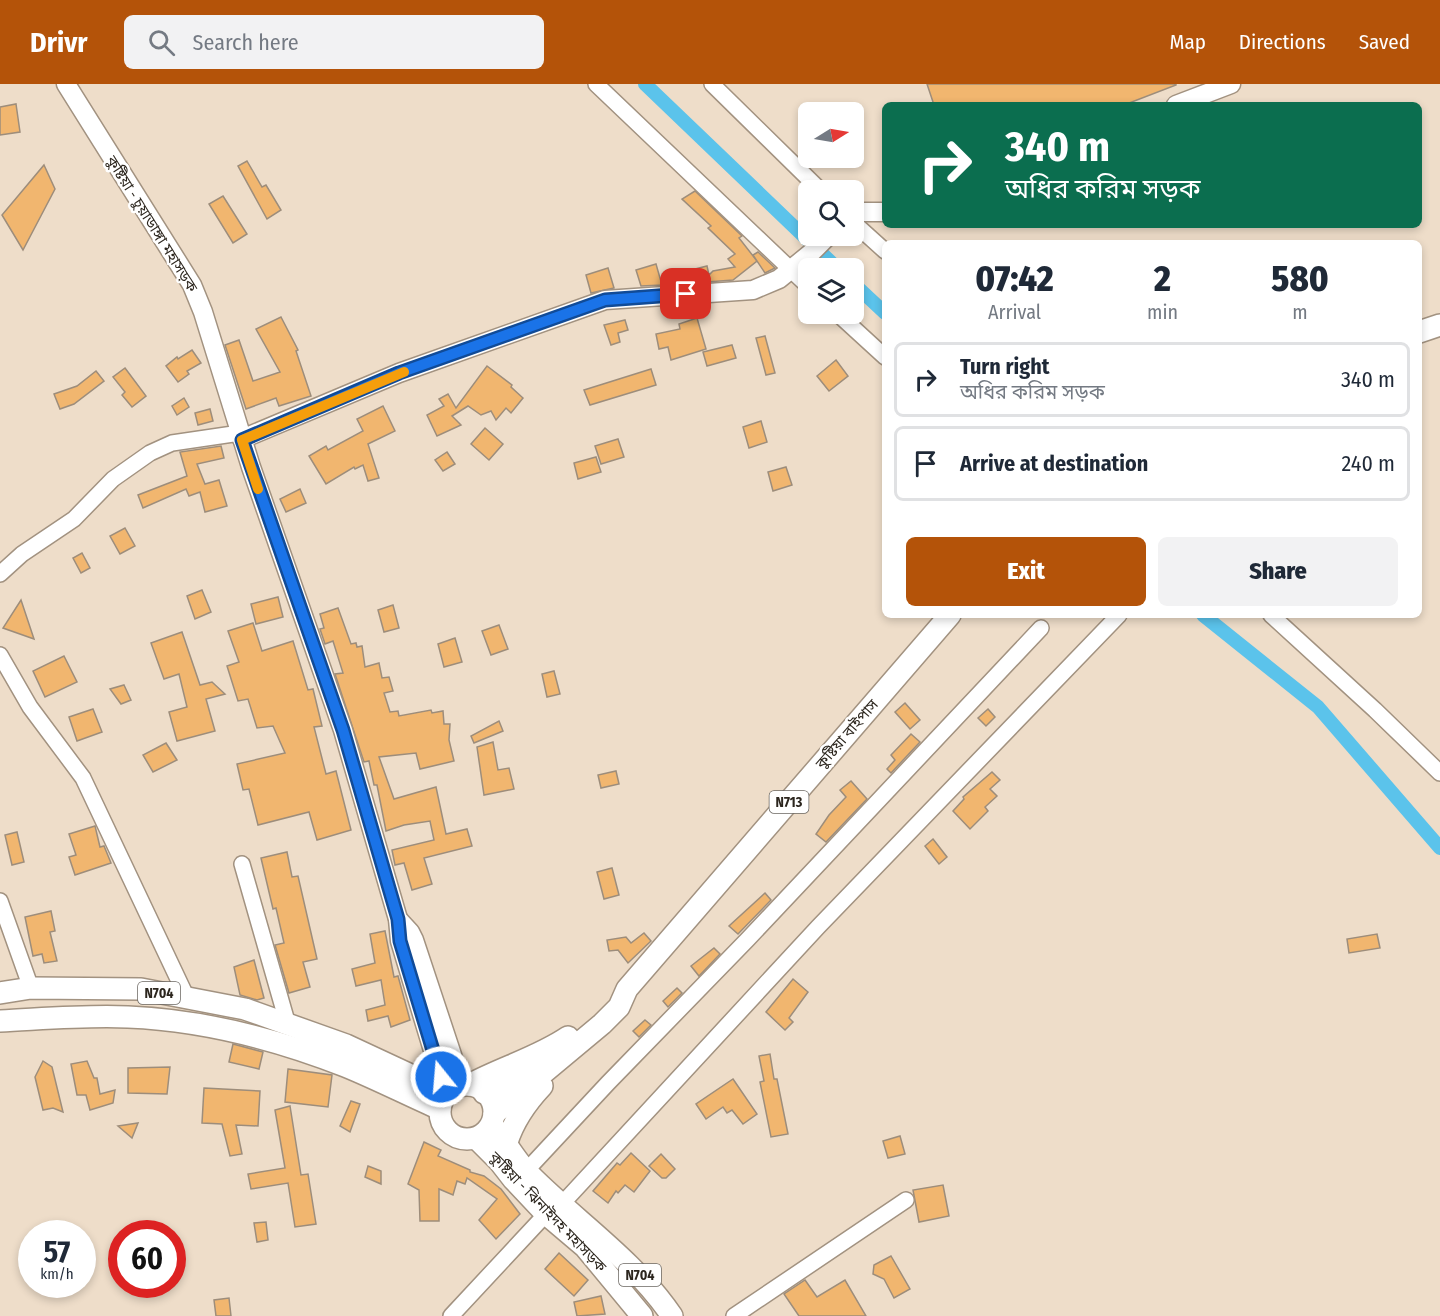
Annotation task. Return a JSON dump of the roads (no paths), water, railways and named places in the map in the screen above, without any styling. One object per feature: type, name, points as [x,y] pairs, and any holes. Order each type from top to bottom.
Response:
[{"type":"highway","points":[[1422,331],[1440,325]]},
{"type":"highway","name":"কুষ্টিয়া বাইপাস","points":[[493,1119],[572,1041],[603,1024],[619,1006],[627,989],[947,618]]},
{"type":"highway","name":"N704","points":[[0,993],[31,988],[141,989],[244,1009],[346,1045],[459,1092]]},
{"type":"highway","name":"N704","points":[[0,1021],[127,1017],[195,1024],[272,1042],[344,1066],[459,1092]]},
{"type":"highway","points":[[507,1142],[527,1101],[572,1041]]},
{"type":"highway","points":[[493,1119],[488,1130],[476,1138],[461,1139],[448,1131],[441,1120],[459,1092],[490,1074],[572,1041]]},
{"type":"highway","points":[[459,1092],[489,1098],[493,1119],[507,1142],[522,1175]]},
{"type":"highway","name":"কুষ্টিয়া - ঝিনাইদহ মহাসড়ক","points":[[476,1138],[499,1161],[522,1175],[637,1310]]},
{"type":"highway","name":"কুষ্টিয়া - ঝিনাইদহ মহাসড়ক","points":[[548,1204],[603,1240],[638,1273],[672,1316]]},
{"type":"highway","points":[[637,1310],[650,1288]]},
{"type":"main road","name":"কুষ্টিয়া - চুয়াডাঙ্গা মহাসড়ক","points":[[66,84],[192,285],[203,312],[241,436],[343,730],[398,919],[400,941],[436,1062],[441,1077],[459,1092]]},
{"type":"main road","points":[[1184,102],[1231,84]]},
{"type":"main road","points":[[864,212],[882,212]]},
{"type":"main road","points":[[241,436],[399,373],[605,300],[753,290],[779,279],[818,246]]},
{"type":"street","points":[[596,84],[798,277]]},
{"type":"street","points":[[712,84],[728,89],[811,180]]},
{"type":"street","points":[[864,232],[882,248]]},
{"type":"street","points":[[849,324],[882,354]]},
{"type":"street","points":[[0,574],[22,554],[74,519],[113,479],[150,453],[172,443],[241,436]]},
{"type":"street","points":[[451,1316],[548,1204],[1116,618]]},
{"type":"street","points":[[1274,618],[1440,773]]},
{"type":"street","points":[[522,1175],[1041,628]]},
{"type":"street","points":[[0,655],[30,707],[83,778],[187,998]]},
{"type":"street","points":[[242,864],[288,1024]]},
{"type":"street","points":[[0,901],[31,988]]},
{"type":"street","points":[[734,1316],[906,1200]]},
{"type":"waterway","points":[[645,84],[827,258]]},
{"type":"waterway","points":[[864,293],[882,310]]},
{"type":"waterway","points":[[1207,618],[1318,707],[1440,848]]}]
